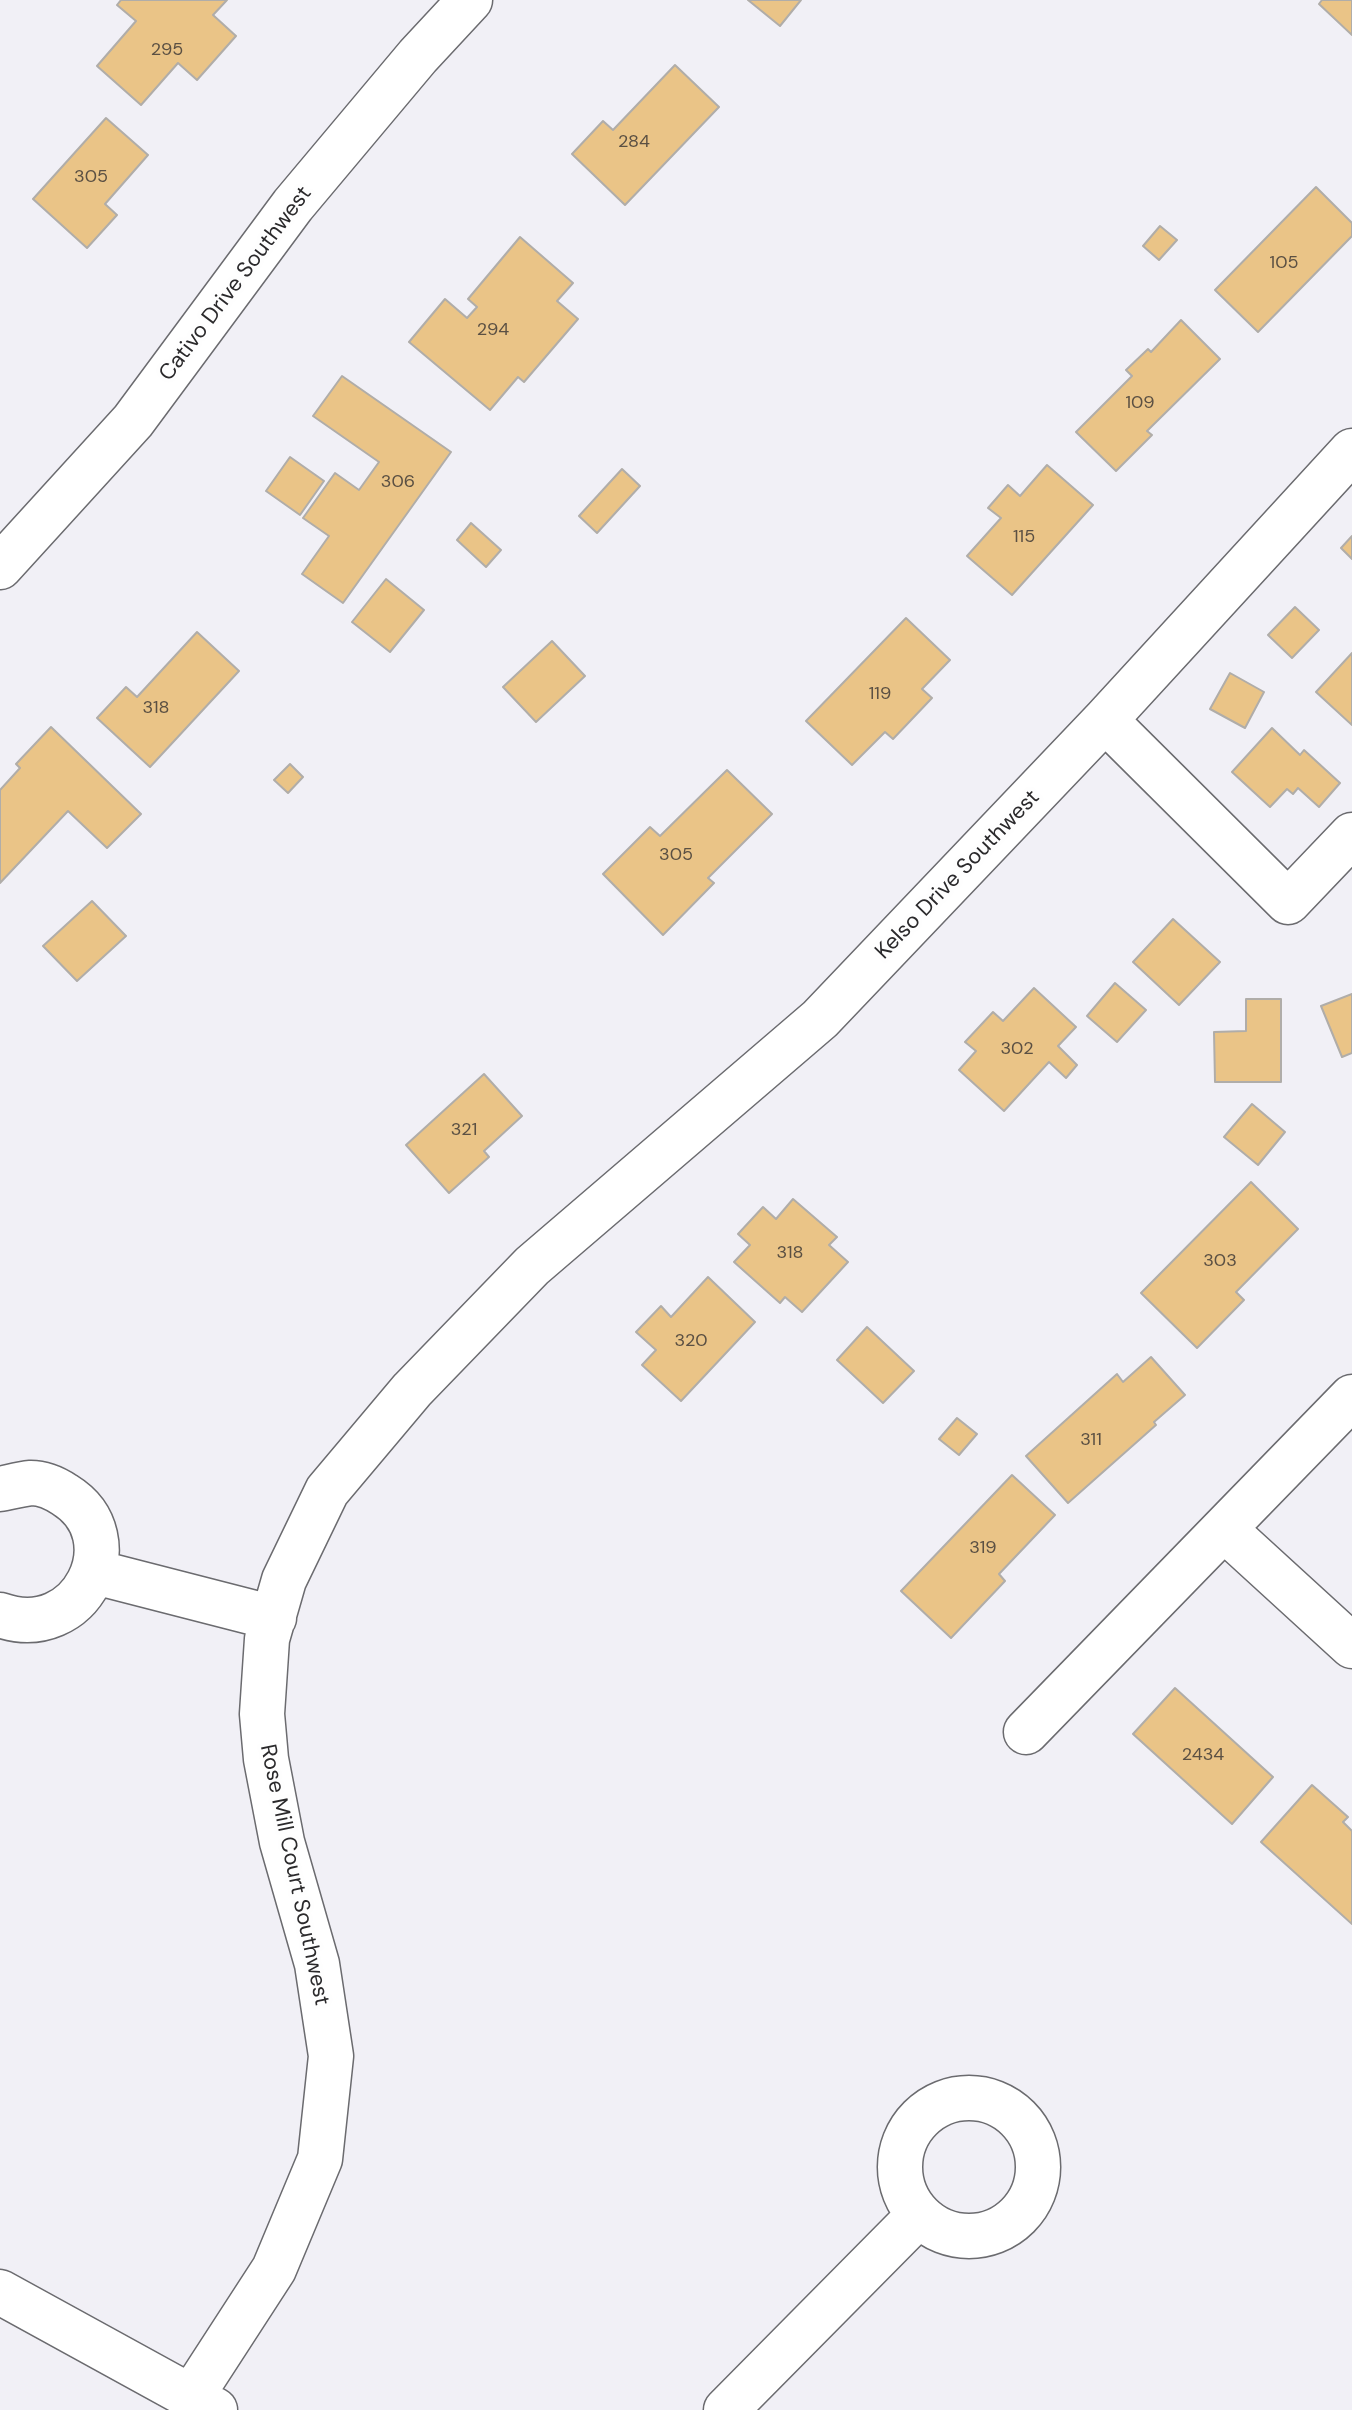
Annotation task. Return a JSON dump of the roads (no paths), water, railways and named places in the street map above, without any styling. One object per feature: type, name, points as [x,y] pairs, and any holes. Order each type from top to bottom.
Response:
[{"type":"street","name":"Cativo Drive Southwest","points":[[0,567],[133,421],[293,205],[418,56],[470,0]]},
{"type":"street","name":"Kelso Drive Southwest","points":[[532,1266],[820,1019],[1105,720],[1352,451]]},
{"type":"street","points":[[1105,720],[1288,902],[1352,835]]},
{"type":"street","name":"Rose Mill Court Southwest","points":[[203,2404],[274,2269],[320,2159],[331,2056],[317,1964],[282,1842],[266,1759],[262,1714],[267,1639],[284,1580],[327,1491],[412,1390],[532,1266]]},
{"type":"street","points":[[1026,1732],[1352,1397]]},
{"type":"street","points":[[0,1489],[32,1483],[55,1489],[73,1500],[84,1512],[96,1536],[95,1572],[74,1605],[45,1619],[17,1621],[0,1615]]},
{"type":"street","points":[[1211,1542],[1352,1646]]},
{"type":"street","points":[[95,1572],[274,1618]]},
{"type":"street","points":[[726,2410],[919,2215]]},
{"type":"street","points":[[0,2292],[203,2404]]}]
